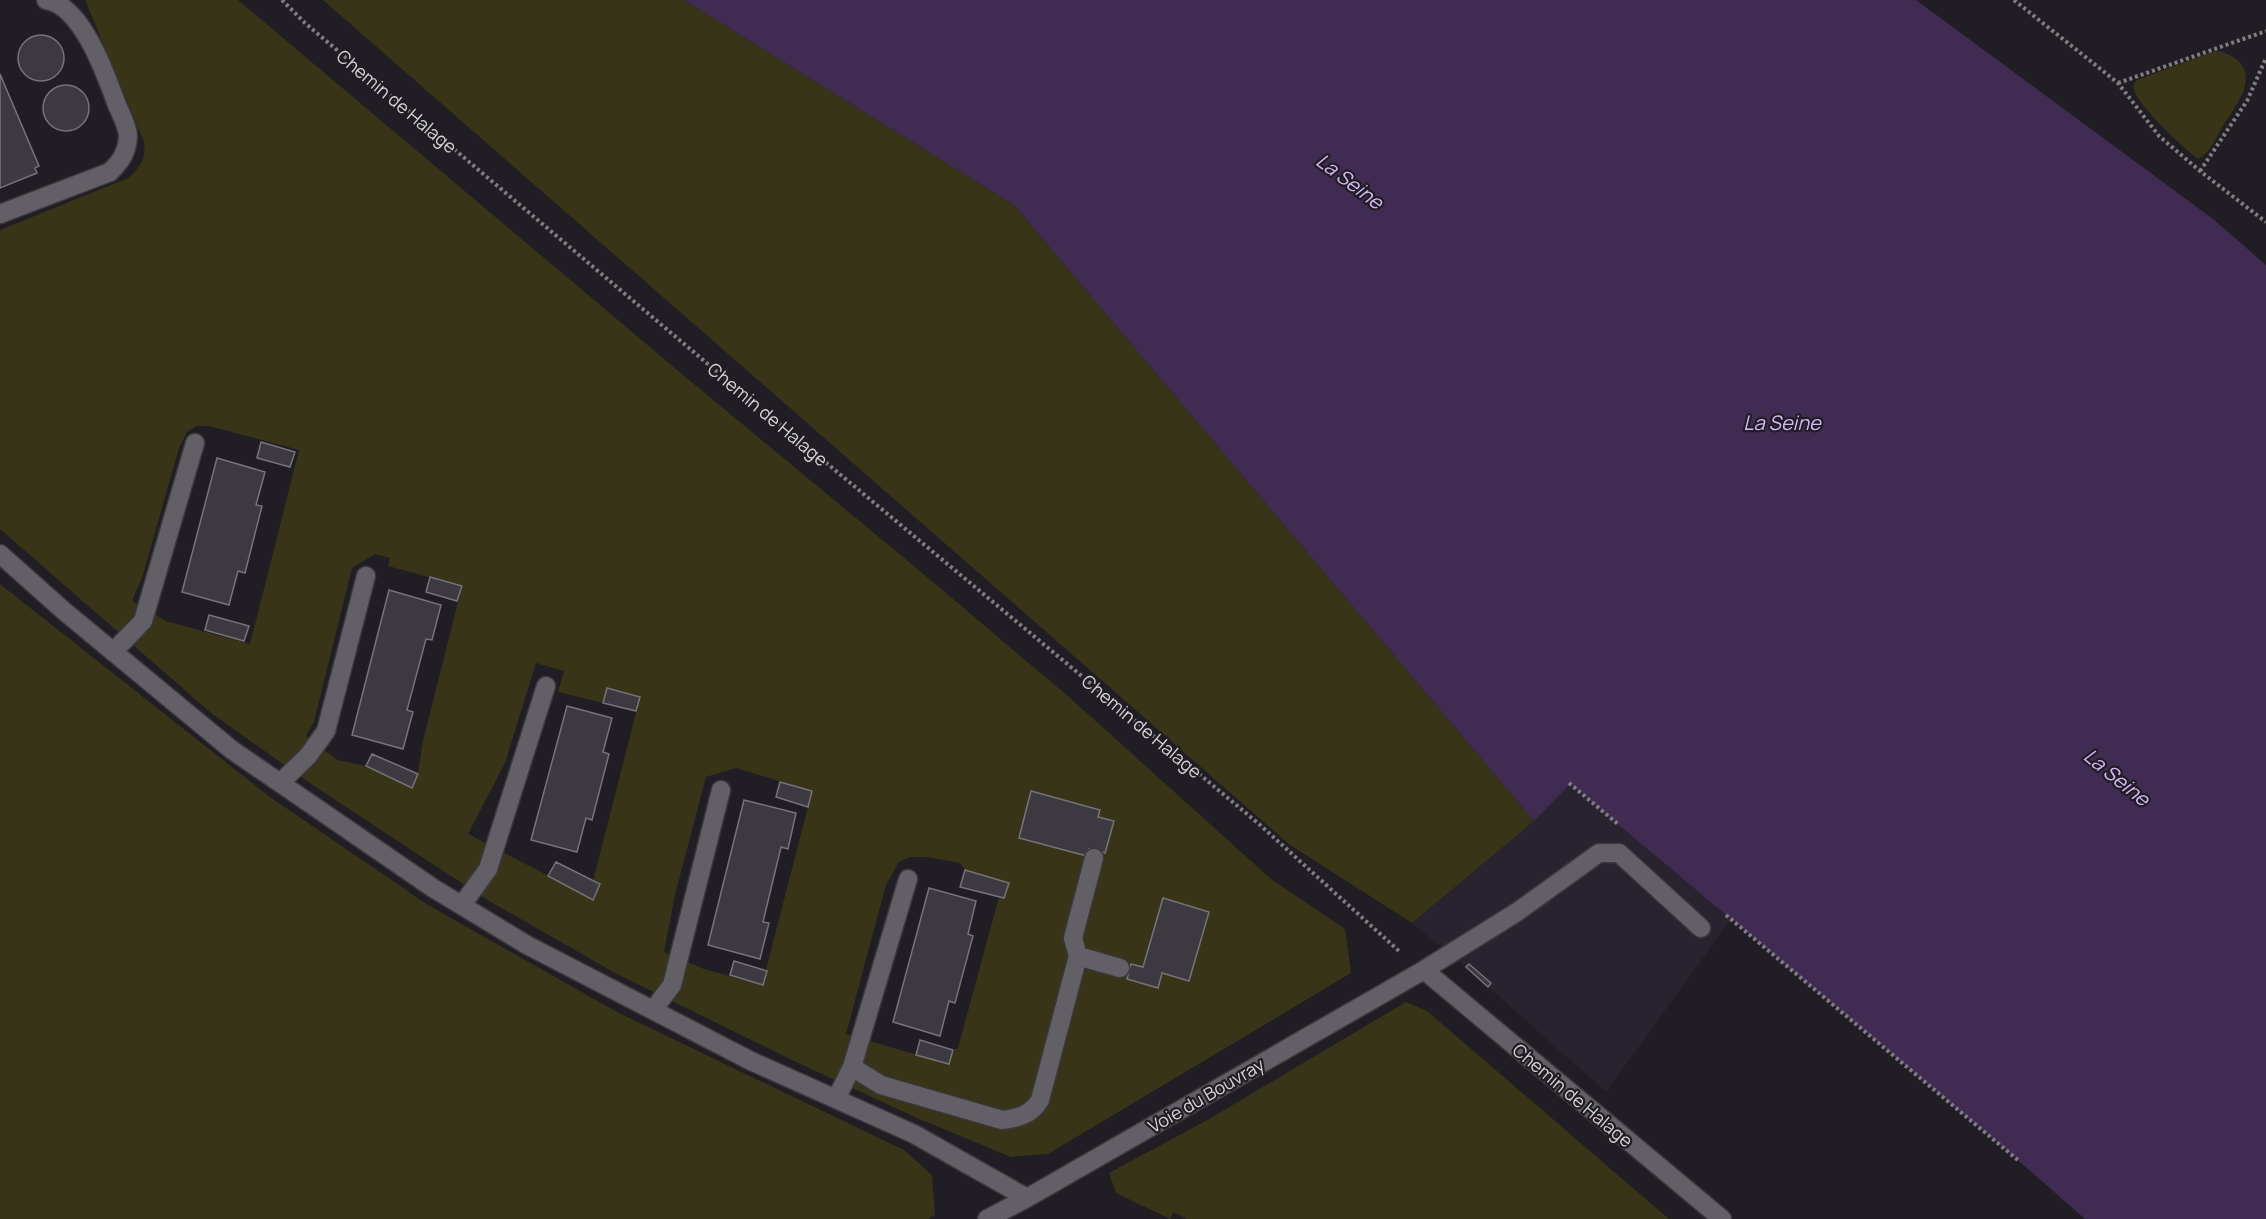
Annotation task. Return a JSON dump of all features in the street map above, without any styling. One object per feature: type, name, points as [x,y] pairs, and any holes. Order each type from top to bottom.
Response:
[{"type":"street","points":[[0,214],[110,172],[123,159],[129,134],[97,52],[71,15],[52,1],[46,0]]},
{"type":"street","points":[[113,652],[143,621],[195,443]]},
{"type":"street","points":[[0,554],[113,652],[232,750],[433,888],[527,945],[751,1061],[914,1134],[1028,1198]]},
{"type":"street","points":[[280,783],[308,756],[326,731],[366,576]]},
{"type":"street","points":[[462,905],[488,869],[546,686]]},
{"type":"street","points":[[653,1010],[672,985],[721,790]]},
{"type":"street","name":"Voie du Bouvray","points":[[987,1219],[1028,1198],[1424,970],[1517,912],[1599,853],[1619,853],[1701,928]]},
{"type":"street","points":[[852,1067],[882,1085],[1002,1120],[1019,1117],[1034,1109],[1040,1100],[1078,956],[1073,938],[1094,858]]},
{"type":"street","points":[[836,1099],[852,1067],[908,879]]},
{"type":"street","points":[[1078,956],[1120,968]]},
{"type":"street","name":"Chemin de Halage","points":[[1424,970],[1722,1219]]},
{"type":"path","name":"Chemin de Halage","points":[[282,0],[305,23],[709,365],[1259,824],[1404,956],[1424,970]]},
{"type":"path","points":[[2014,0],[2118,83],[2158,136],[2266,222]]},
{"type":"path","points":[[2118,83],[2266,31]]},
{"type":"path","points":[[2200,171],[2247,101],[2266,58]]},
{"type":"path","points":[[1569,783],[1623,829]]},
{"type":"path","points":[[1722,912],[2019,1161]]},
{"type":"shaded area","points":[[85,0],[238,0],[1069,697],[1271,879],[1345,929],[1351,973],[1048,1154],[1011,1157],[919,1119],[794,1061],[615,973],[489,901],[314,786],[211,713],[0,529],[0,230],[128,178],[142,162],[144,142]],"holes":[[[196,426],[209,426],[299,450],[250,644],[166,621],[132,601],[143,575],[179,448],[187,432]],[[375,554],[390,558],[388,566],[462,586],[422,745],[418,774],[412,788],[366,766],[337,760],[306,736],[314,722],[352,568]],[[536,663],[564,671],[558,692],[603,703],[640,697],[593,881],[600,885],[593,899],[468,834],[505,763]],[[736,768],[812,791],[762,985],[704,969],[664,952],[675,895],[706,777]],[[911,857],[927,857],[960,863],[965,870],[1009,883],[1004,898],[999,897],[958,1048],[953,1050],[948,1064],[846,1034],[886,885],[899,862]]]},
{"type":"shaded area","points":[[323,0],[684,0],[1014,205],[1534,821],[1412,923],[1290,845]]},
{"type":"shaded area","points":[[2215,51],[2226,53],[2236,59],[2246,75],[2245,84],[2243,93],[2212,145],[2206,154],[2198,159],[2151,115],[2137,96],[2134,85],[2137,80]]},
{"type":"shaded area","points":[[0,584],[270,797],[428,905],[617,1012],[904,1150],[932,1175],[935,1215],[928,1219],[0,1219]]},
{"type":"shaded area","points":[[1569,783],[1731,919],[1606,1092],[1466,967],[1412,923],[1534,821]]},
{"type":"shaded area","points":[[1406,1002],[1427,1011],[1669,1219],[1187,1219],[1173,1212],[1170,1219],[1116,1193],[1109,1173],[1209,1119]]},
{"type":"water","name":"La Seine","points":[[684,0],[1916,0],[2213,219],[2266,265],[2266,1219],[2085,1219],[1570,784],[1534,821],[1014,205]]},
{"type":"building","points":[[46,35],[58,41],[63,49],[63,67],[58,75],[50,80],[36,81],[28,78],[21,71],[18,53],[21,45],[28,38]]},
{"type":"building","points":[[0,74],[39,166],[35,168],[37,173],[0,188]]},
{"type":"building","points":[[71,85],[83,91],[88,99],[88,117],[83,125],[75,130],[61,131],[49,125],[44,117],[43,103],[49,91],[57,86]]},
{"type":"building","points":[[261,442],[295,452],[290,467],[257,458]]},
{"type":"building","points":[[217,458],[265,472],[256,505],[262,506],[245,573],[238,571],[229,605],[182,592]]},
{"type":"building","points":[[430,577],[462,586],[457,601],[426,592]]},
{"type":"building","points":[[389,590],[441,605],[432,640],[426,639],[407,710],[413,712],[403,749],[352,735]]},
{"type":"building","points":[[209,615],[249,626],[244,641],[205,630]]},
{"type":"building","points":[[607,688],[640,697],[636,711],[603,703]]},
{"type":"building","points":[[567,706],[612,718],[603,752],[609,754],[592,820],[586,818],[577,852],[531,840]]},
{"type":"building","points":[[372,754],[418,774],[412,788],[366,766]]},
{"type":"building","points":[[780,782],[812,791],[808,807],[776,797]]},
{"type":"building","points":[[1031,791],[1100,810],[1098,817],[1114,821],[1105,853],[1089,849],[1087,856],[1019,838]]},
{"type":"building","points":[[744,800],[796,813],[788,849],[781,847],[763,922],[769,923],[760,959],[708,945]]},
{"type":"building","points":[[556,862],[600,884],[593,900],[548,876]]},
{"type":"building","points":[[965,870],[1009,883],[1004,898],[960,887]]},
{"type":"building","points":[[929,888],[976,901],[968,934],[973,936],[955,1003],[949,1001],[940,1036],[893,1022]]},
{"type":"building","points":[[1163,898],[1209,912],[1189,981],[1162,973],[1158,988],[1127,979],[1131,964],[1143,967]]},
{"type":"building","points":[[734,961],[767,971],[763,985],[730,975]]},
{"type":"building","points":[[1469,964],[1491,983],[1488,987],[1466,967]]},
{"type":"building","points":[[920,1040],[953,1050],[949,1064],[916,1055]]}]
